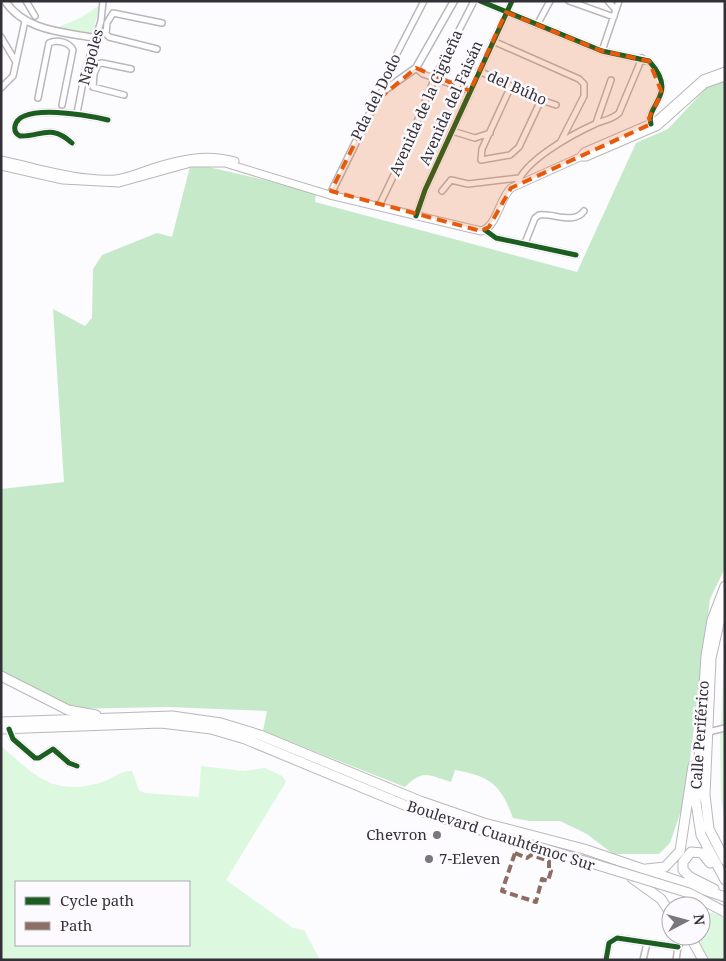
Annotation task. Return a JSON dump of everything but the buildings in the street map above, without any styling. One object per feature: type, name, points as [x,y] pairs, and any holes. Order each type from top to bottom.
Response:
[{"type":"highway","name":"Calle Periférico","points":[[725,586],[712,620],[706,656],[696,811],[701,835],[725,880]]},
{"type":"highway","name":"Calle Periférico","points":[[725,601],[712,658],[706,806],[713,838],[725,860]]},
{"type":"highway","points":[[1,676],[68,710],[103,718]]},
{"type":"highway","points":[[1,722],[172,716],[211,720],[241,729],[282,749]]},
{"type":"highway","points":[[5,729],[172,723],[229,734],[282,749]]},
{"type":"highway","points":[[640,869],[665,867],[680,851],[696,743],[701,724]]},
{"type":"highway","name":"Boulevard Cuauhtémoc Sur","points":[[282,749],[420,801],[519,832],[584,849],[725,897]]},
{"type":"highway","name":"Boulevard Cuauhtémoc Sur","points":[[282,749],[414,809],[526,842],[725,908]]},
{"type":"highway","points":[[519,832],[526,842],[689,893],[725,908]]},
{"type":"highway","points":[[713,838],[725,853]]},
{"type":"highway","points":[[718,870],[698,851],[688,854],[682,865],[684,873],[725,897]]},
{"type":"highway","points":[[632,878],[661,899]]},
{"type":"highway","points":[[711,907],[725,908]]},
{"type":"highway","points":[[688,946],[696,960]]},
{"type":"highway","points":[[695,946],[703,960]]},
{"type":"main road","points":[[580,157],[584,152],[651,124],[665,115],[703,79],[725,71]]},
{"type":"main road","points":[[1,160],[70,176],[108,179],[132,176],[190,157],[207,156],[333,194],[476,231],[485,230],[491,224],[502,198],[518,181],[580,157],[586,157],[658,126],[705,84],[725,77]]},
{"type":"main road","points":[[1,166],[69,181],[119,183],[191,163],[231,162]]},
{"type":"street","points":[[6,1],[25,21],[64,33],[95,38]]},
{"type":"street","points":[[26,1],[36,16]]},
{"type":"street","name":"Napoles","points":[[77,113],[85,72],[100,21],[103,1]]},
{"type":"street","name":"Pda del Dodo","points":[[333,194],[369,114],[382,92],[391,65],[424,1]]},
{"type":"street","points":[[382,92],[410,75],[416,68],[454,1]]},
{"type":"street","name":"Avenida de la Cigüeña","points":[[379,206],[405,152],[435,77],[474,1]]},
{"type":"street","points":[[480,1],[602,51],[642,58],[654,66],[662,84],[662,93],[650,116],[651,124]]},
{"type":"street","name":"Avenida del Faisán","points":[[416,216],[425,190],[492,40],[512,1]]},
{"type":"street","points":[[537,25],[550,1]]},
{"type":"street","points":[[569,1],[614,17]]},
{"type":"street","points":[[608,1],[616,10]]},
{"type":"street","points":[[602,51],[619,1]]},
{"type":"street","points":[[157,49],[109,37],[106,34],[107,23],[113,12],[162,23]]},
{"type":"street","points":[[1,88],[11,80],[25,21]]},
{"type":"street","points":[[100,21],[107,23]]},
{"type":"street","points":[[63,42],[64,33]]},
{"type":"street","points":[[1,37],[16,62]]},
{"type":"street","points":[[492,40],[579,79],[584,84],[584,96],[561,142]]},
{"type":"street","points":[[38,98],[49,43],[53,41],[63,42],[73,50],[62,105]]},
{"type":"street","points":[[442,191],[451,180],[468,184],[518,181],[523,172],[561,142],[596,123],[614,118],[619,113],[642,58]]},
{"type":"street","points":[[124,95],[93,87],[94,74],[98,64],[102,63],[131,68]]},
{"type":"street","points":[[416,68],[423,74],[470,91]]},
{"type":"street","name":"del Búho","points":[[479,71],[556,106]]},
{"type":"street","points":[[85,72],[94,74]]},
{"type":"street","points":[[596,123],[611,80]]},
{"type":"street","points":[[511,86],[480,156],[482,160],[510,155],[519,147],[541,100]]},
{"type":"street","points":[[72,143],[62,136],[44,131],[20,136],[15,130],[15,126],[21,118],[29,114],[77,113],[108,120]]},
{"type":"street","points":[[452,131],[475,138],[490,133]]},
{"type":"street","points":[[524,243],[535,218],[539,215],[574,219],[580,217],[584,211]]},
{"type":"street","points":[[485,230],[496,238],[576,255]]},
{"type":"street","points":[[708,732],[725,728]]},
{"type":"street","points":[[5,729],[13,739],[35,758],[39,758],[53,748],[69,763],[77,766]]},
{"type":"street","points":[[606,960],[609,943],[613,939],[678,947],[676,960]]},
{"type":"street","points":[[643,960],[647,943]]},
{"type":"highlighted area","points":[[506,12],[602,51],[649,61],[662,93],[649,118],[651,124],[511,188],[489,227],[481,231],[331,191],[376,101],[416,68],[470,91]]},
{"type":"green space","points":[[100,5],[92,35],[56,28],[80,18]]},
{"type":"green space","points":[[725,81],[725,568],[710,599],[685,799],[670,843],[659,854],[613,854],[587,834],[560,821],[530,821],[513,818],[504,797],[498,789],[485,779],[467,772],[455,770],[451,782],[426,775],[411,781],[405,787],[263,731],[267,711],[167,707],[68,709],[1,678],[1,489],[64,482],[53,309],[85,326],[92,318],[93,269],[102,255],[157,233],[172,237],[191,163],[316,192],[315,202],[577,272],[636,143],[668,129],[710,84]]},
{"type":"green space","points":[[725,640],[725,818],[721,799],[720,737]]},
{"type":"green space","points":[[1,746],[34,774],[56,785],[69,787],[100,783],[127,771],[132,771],[139,790],[145,793],[199,797],[201,766],[244,771],[265,768],[282,776],[286,782],[226,880],[293,928],[304,930],[320,960],[1,960]]},
{"type":"green space","points":[[711,912],[725,916],[725,960],[706,960],[698,946],[711,946]]},
{"type":"marked path","points":[[515,853],[527,858],[531,855],[549,861],[549,870],[551,871],[548,881],[542,879],[536,902],[502,891],[515,853]]},
{"type":"cycle path","points":[[480,1],[602,51],[649,61],[662,82],[662,91],[650,117],[651,124]]},
{"type":"cycle path","points":[[416,216],[425,190],[512,1]]},
{"type":"cycle path","points":[[72,143],[64,137],[51,132],[20,136],[17,134],[15,126],[20,119],[29,114],[42,112],[57,112],[108,120]]},
{"type":"cycle path","points":[[485,230],[496,238],[576,255]]},
{"type":"cycle path","points":[[9,729],[13,739],[35,758],[39,758],[53,749],[69,763],[77,766]]},
{"type":"cycle path","points":[[606,960],[609,943],[617,938],[678,947]]},
{"type":"place","name":"Chevron","points":[[437,835]]},
{"type":"place","name":"7-Eleven","points":[[429,859]]}]
